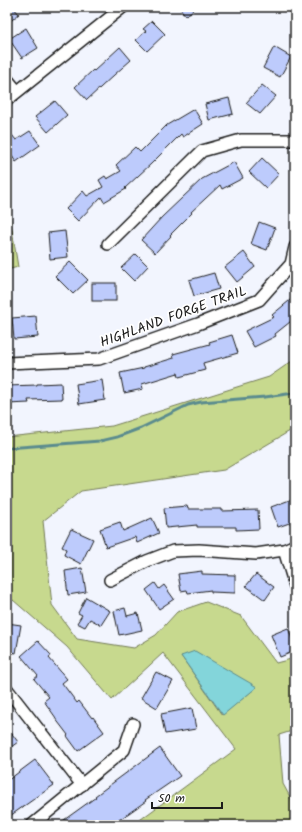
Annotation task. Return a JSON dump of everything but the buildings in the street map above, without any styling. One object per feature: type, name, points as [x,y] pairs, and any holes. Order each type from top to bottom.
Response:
[{"type":"street","points":[[7,100],[123,7]]},
{"type":"street","points":[[7,79],[17,92]]},
{"type":"street","points":[[108,244],[202,151],[241,140],[295,140]]},
{"type":"street","name":"HIGHLAND FORGE TRAIL","points":[[7,363],[99,359],[198,324],[259,300],[291,264],[295,247]]},
{"type":"street","points":[[110,580],[147,561],[173,551],[199,550],[256,554],[284,550],[295,545]]},
{"type":"street","points":[[284,550],[295,586]]},
{"type":"street","points":[[7,689],[82,785]]},
{"type":"street","points":[[32,825],[124,750],[133,724]]},
{"type":"green space","points":[[10,217],[18,267],[7,270],[7,219]]},
{"type":"green space","points":[[295,359],[295,428],[224,470],[81,491],[43,521],[52,605],[77,639],[134,648],[156,635],[177,612],[206,602],[241,616],[276,663],[295,658],[295,730],[279,735],[283,784],[295,806],[295,825],[133,825],[236,749],[163,653],[112,700],[67,647],[13,600],[7,604],[7,437],[112,426],[269,377]],"holes":[[[181,656],[257,687],[222,715]]]},
{"type":"water","points":[[195,651],[257,687],[223,715],[181,656]]},
{"type":"waterway","points":[[7,448],[100,441],[117,437],[141,428],[188,405],[201,402],[295,393]]}]
